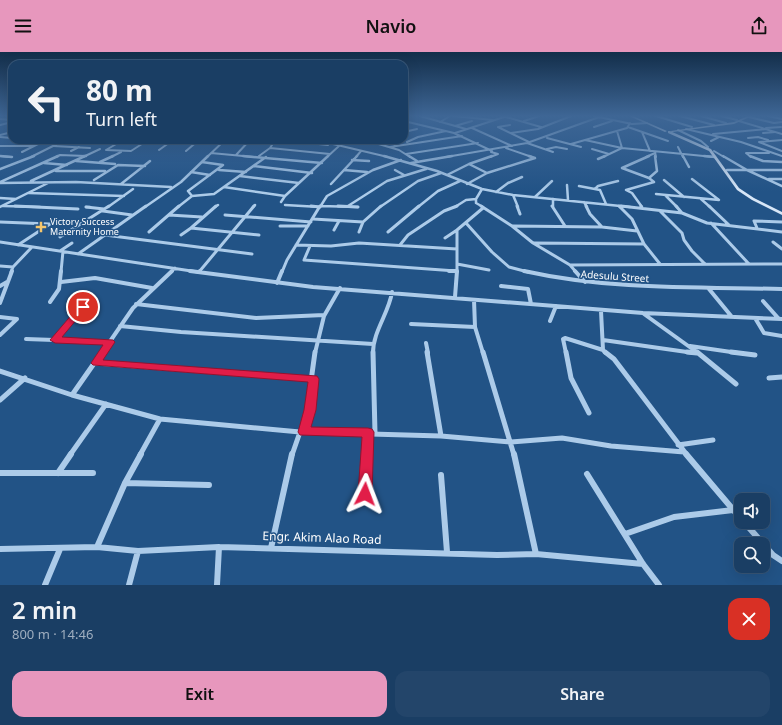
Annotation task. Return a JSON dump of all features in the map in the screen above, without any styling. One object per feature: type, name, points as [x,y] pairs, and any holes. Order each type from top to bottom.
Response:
[{"type":"street","points":[[408,143],[425,141]]},
{"type":"street","points":[[447,176],[469,164],[498,154],[473,141]]},
{"type":"street","points":[[501,141],[512,146]]},
{"type":"street","points":[[411,164],[491,151],[533,141]]},
{"type":"street","points":[[558,141],[581,147]]},
{"type":"street","points":[[571,144],[582,141]]},
{"type":"street","points":[[589,141],[622,148],[715,157]]},
{"type":"street","points":[[620,141],[622,148]]},
{"type":"street","points":[[646,141],[650,151]]},
{"type":"street","points":[[690,141],[708,149],[738,189],[752,199],[782,214]]},
{"type":"street","points":[[693,141],[708,147]]},
{"type":"street","points":[[702,141],[714,151],[747,170],[782,186]]},
{"type":"street","points":[[732,141],[782,156]]},
{"type":"street","points":[[770,141],[759,142],[782,150]]},
{"type":"street","points":[[528,142],[553,152]]},
{"type":"street","points":[[406,154],[478,143]]},
{"type":"street","points":[[22,152],[37,144]]},
{"type":"street","points":[[0,169],[58,144]]},
{"type":"street","points":[[117,144],[106,150],[121,152],[132,151],[142,144]]},
{"type":"street","points":[[159,150],[167,144]]},
{"type":"street","points":[[186,150],[194,144]]},
{"type":"street","points":[[78,254],[172,187],[191,172],[220,144]]},
{"type":"street","points":[[236,155],[247,144]]},
{"type":"street","points":[[259,156],[270,148],[273,144]]},
{"type":"street","points":[[319,144],[339,146]]},
{"type":"street","points":[[331,144],[401,160],[441,173],[466,184],[496,192],[682,213],[711,223],[782,232]]},
{"type":"street","points":[[379,144],[406,154],[418,162]]},
{"type":"street","points":[[390,147],[401,144]]},
{"type":"street","points":[[0,146],[33,146]]},
{"type":"street","points":[[54,146],[90,148]]},
{"type":"street","points":[[281,202],[339,146]]},
{"type":"street","points":[[71,151],[80,147]]},
{"type":"street","points":[[546,149],[556,147],[567,149]]},
{"type":"street","points":[[678,147],[689,166]]},
{"type":"street","points":[[270,148],[330,154]]},
{"type":"street","points":[[466,184],[487,173],[535,158],[506,148]]},
{"type":"street","points":[[598,158],[622,148]]},
{"type":"street","points":[[29,183],[100,149]]},
{"type":"street","points":[[592,149],[609,154]]},
{"type":"street","points":[[331,184],[361,151]]},
{"type":"street","points":[[714,151],[742,189],[782,214]]},
{"type":"street","points":[[100,162],[121,152]]},
{"type":"street","points":[[649,178],[657,171],[655,152]]},
{"type":"street","points":[[642,208],[632,194],[626,190],[654,182],[649,178],[622,168],[655,152]]},
{"type":"street","points":[[210,153],[259,156],[322,163]]},
{"type":"street","points":[[772,153],[746,154],[762,161],[782,162]]},
{"type":"street","points":[[0,182],[62,155],[86,156]]},
{"type":"street","points":[[1,157],[12,157]]},
{"type":"street","points":[[149,232],[192,196],[208,196],[224,187],[266,157]]},
{"type":"street","points":[[352,160],[369,161]]},
{"type":"street","points":[[276,283],[296,245],[320,206],[330,194],[368,172],[401,160]]},
{"type":"street","points":[[76,161],[115,164]]},
{"type":"street","points":[[120,184],[150,161]]},
{"type":"street","points":[[192,196],[188,191],[219,170],[223,164],[202,162]]},
{"type":"street","points":[[777,162],[782,165]]},
{"type":"street","points":[[42,163],[68,165]]},
{"type":"street","points":[[469,164],[487,173]]},
{"type":"street","points":[[94,180],[118,165],[145,166]]},
{"type":"street","points":[[254,166],[312,173]]},
{"type":"street","points":[[348,206],[387,181],[428,169]]},
{"type":"street","points":[[219,170],[246,172]]},
{"type":"street","points":[[344,170],[368,172]]},
{"type":"street","points":[[395,170],[405,175]]},
{"type":"street","points":[[727,170],[782,170]]},
{"type":"street","points":[[55,171],[105,171]]},
{"type":"street","points":[[191,172],[210,175]]},
{"type":"street","points":[[359,232],[363,222],[373,212],[418,181],[441,173]]},
{"type":"street","points":[[240,176],[299,184]]},
{"type":"street","points":[[496,192],[508,183],[522,177]]},
{"type":"street","points":[[766,180],[782,178]]},
{"type":"street","points":[[656,194],[719,200],[692,179]]},
{"type":"street","points":[[664,180],[684,197]]},
{"type":"street","points":[[388,232],[438,191],[460,181]]},
{"type":"street","points":[[535,197],[552,181]]},
{"type":"street","points":[[0,182],[120,184],[172,187]]},
{"type":"street","points":[[1,207],[50,182]]},
{"type":"street","points":[[595,189],[598,186],[618,182]]},
{"type":"street","points":[[567,185],[568,200]]},
{"type":"street","points":[[579,186],[601,191],[606,204]]},
{"type":"street","points":[[224,187],[286,196]]},
{"type":"street","points":[[60,237],[104,210],[133,189]]},
{"type":"street","points":[[476,199],[482,189]]},
{"type":"street","points":[[29,193],[124,196]]},
{"type":"street","points":[[513,195],[520,214]]},
{"type":"street","points":[[665,195],[682,213]]},
{"type":"street","points":[[0,198],[16,199]]},
{"type":"street","points":[[476,199],[476,202],[483,208],[512,226],[533,243],[570,265],[585,282]]},
{"type":"street","points":[[400,245],[408,235],[444,211],[453,208],[466,200],[476,199]]},
{"type":"street","points":[[553,199],[552,206],[565,226]]},
{"type":"street","points":[[701,199],[730,226]]},
{"type":"street","points":[[584,202],[590,214],[602,227]]},
{"type":"street","points":[[181,235],[218,205]]},
{"type":"street","points":[[199,272],[255,205]]},
{"type":"street","points":[[285,205],[358,207]]},
{"type":"street","points":[[619,206],[632,219],[644,244],[660,264]]},
{"type":"street","points":[[1,207],[78,209]]},
{"type":"street","points":[[86,207],[132,215]]},
{"type":"street","points":[[445,238],[457,230],[477,211],[483,208]]},
{"type":"street","points":[[660,210],[682,233],[684,240],[692,251],[705,264]]},
{"type":"street","points":[[169,215],[203,217]]},
{"type":"street","points":[[225,215],[312,221],[363,222]]},
{"type":"street","points":[[334,230],[339,221]]},
{"type":"street","points":[[758,228],[754,221],[782,222]]},
{"type":"street","points":[[0,222],[50,224],[18,245]]},
{"type":"street","name":"Adesulu Street","points":[[466,222],[487,247],[509,267],[560,279],[623,286],[709,289],[782,289]]},
{"type":"street","points":[[711,223],[749,264]]},
{"type":"street","points":[[280,226],[308,226]]},
{"type":"street","points":[[512,226],[602,227],[637,230]]},
{"type":"street","points":[[191,228],[259,235]]},
{"type":"street","points":[[455,298],[457,230]]},
{"type":"street","points":[[105,235],[252,254]]},
{"type":"street","points":[[0,242],[276,283],[642,313],[781,319]]},
{"type":"street","points":[[773,242],[782,250]]},
{"type":"street","points":[[61,251],[72,243]]},
{"type":"street","points":[[296,245],[331,246],[357,243],[457,250]]},
{"type":"street","points":[[533,243],[644,244]]},
{"type":"street","points":[[310,246],[304,260],[456,271]]},
{"type":"street","points":[[0,303],[13,267],[32,247]]},
{"type":"street","points":[[50,302],[59,289],[61,282],[61,251]]},
{"type":"street","points":[[457,264],[489,270]]},
{"type":"street","points":[[570,265],[782,264]]},
{"type":"street","points":[[0,266],[13,267]]},
{"type":"street","points":[[72,395],[96,363],[136,304],[176,268]]},
{"type":"street","points":[[61,282],[95,278],[152,288]]},
{"type":"street","points":[[0,286],[8,282]]},
{"type":"street","points":[[501,286],[528,289],[531,304]]},
{"type":"street","points":[[271,548],[293,452],[310,410],[317,342],[324,315],[340,288]]},
{"type":"street","points":[[709,289],[732,317]]},
{"type":"street","points":[[375,433],[373,344],[391,300],[392,292]]},
{"type":"street","points":[[55,340],[92,296]]},
{"type":"street","points":[[474,300],[475,327],[511,442],[536,554]]},
{"type":"street","points":[[763,301],[781,319]]},
{"type":"street","points":[[136,304],[256,318],[324,315]]},
{"type":"street","points":[[550,321],[556,306]]},
{"type":"street","points":[[601,310],[603,350]]},
{"type":"street","points":[[642,313],[690,346],[736,384]]},
{"type":"street","points":[[0,317],[17,319],[0,334]]},
{"type":"street","points":[[755,318],[764,333],[782,336]]},
{"type":"street","points":[[411,324],[475,327]]},
{"type":"street","points":[[120,326],[317,342],[373,344]]},
{"type":"street","points":[[589,414],[571,378],[563,339],[565,338],[569,338],[603,350],[620,365],[678,445],[733,510]]},
{"type":"street","points":[[26,339],[110,342]]},
{"type":"street","points":[[603,340],[697,353]]},
{"type":"street","points":[[426,343],[441,436]]},
{"type":"street","points":[[690,346],[755,355]]},
{"type":"street","points":[[96,363],[313,379]]},
{"type":"street","points":[[0,371],[25,378],[72,395],[160,419],[302,432],[368,432],[511,442],[562,438],[612,446],[684,452]]},
{"type":"street","points":[[0,400],[25,378]]},
{"type":"street","points":[[769,378],[782,378]]},
{"type":"street","points":[[58,473],[106,404]]},
{"type":"street","points":[[97,547],[125,483],[160,419]]},
{"type":"street","points":[[365,494],[368,432]]},
{"type":"street","points":[[678,445],[713,440]]},
{"type":"street","points":[[0,473],[93,473]]},
{"type":"street","points":[[588,474],[644,564],[659,585]]},
{"type":"street","points":[[441,475],[447,552]]},
{"type":"street","points":[[125,483],[209,485]]},
{"type":"street","points":[[625,534],[674,517],[733,510]]},
{"type":"street","points":[[750,529],[773,555],[782,561]]},
{"type":"street","name":"Engr. Akim Alao Road","points":[[0,549],[60,549],[97,547],[138,551],[219,547],[447,552],[497,555],[536,554],[644,564]]},
{"type":"street","points":[[217,585],[219,547]]},
{"type":"street","points":[[45,585],[60,549]]},
{"type":"street","points":[[130,585],[138,551]]},
{"type":"place","name":"Victory Success Maternity Home","points":[[41,227]]},
{"type":"route","points":[[83,307],[55,340],[110,342],[96,363],[313,379],[310,410],[304,432],[368,432],[365,494]]}]
